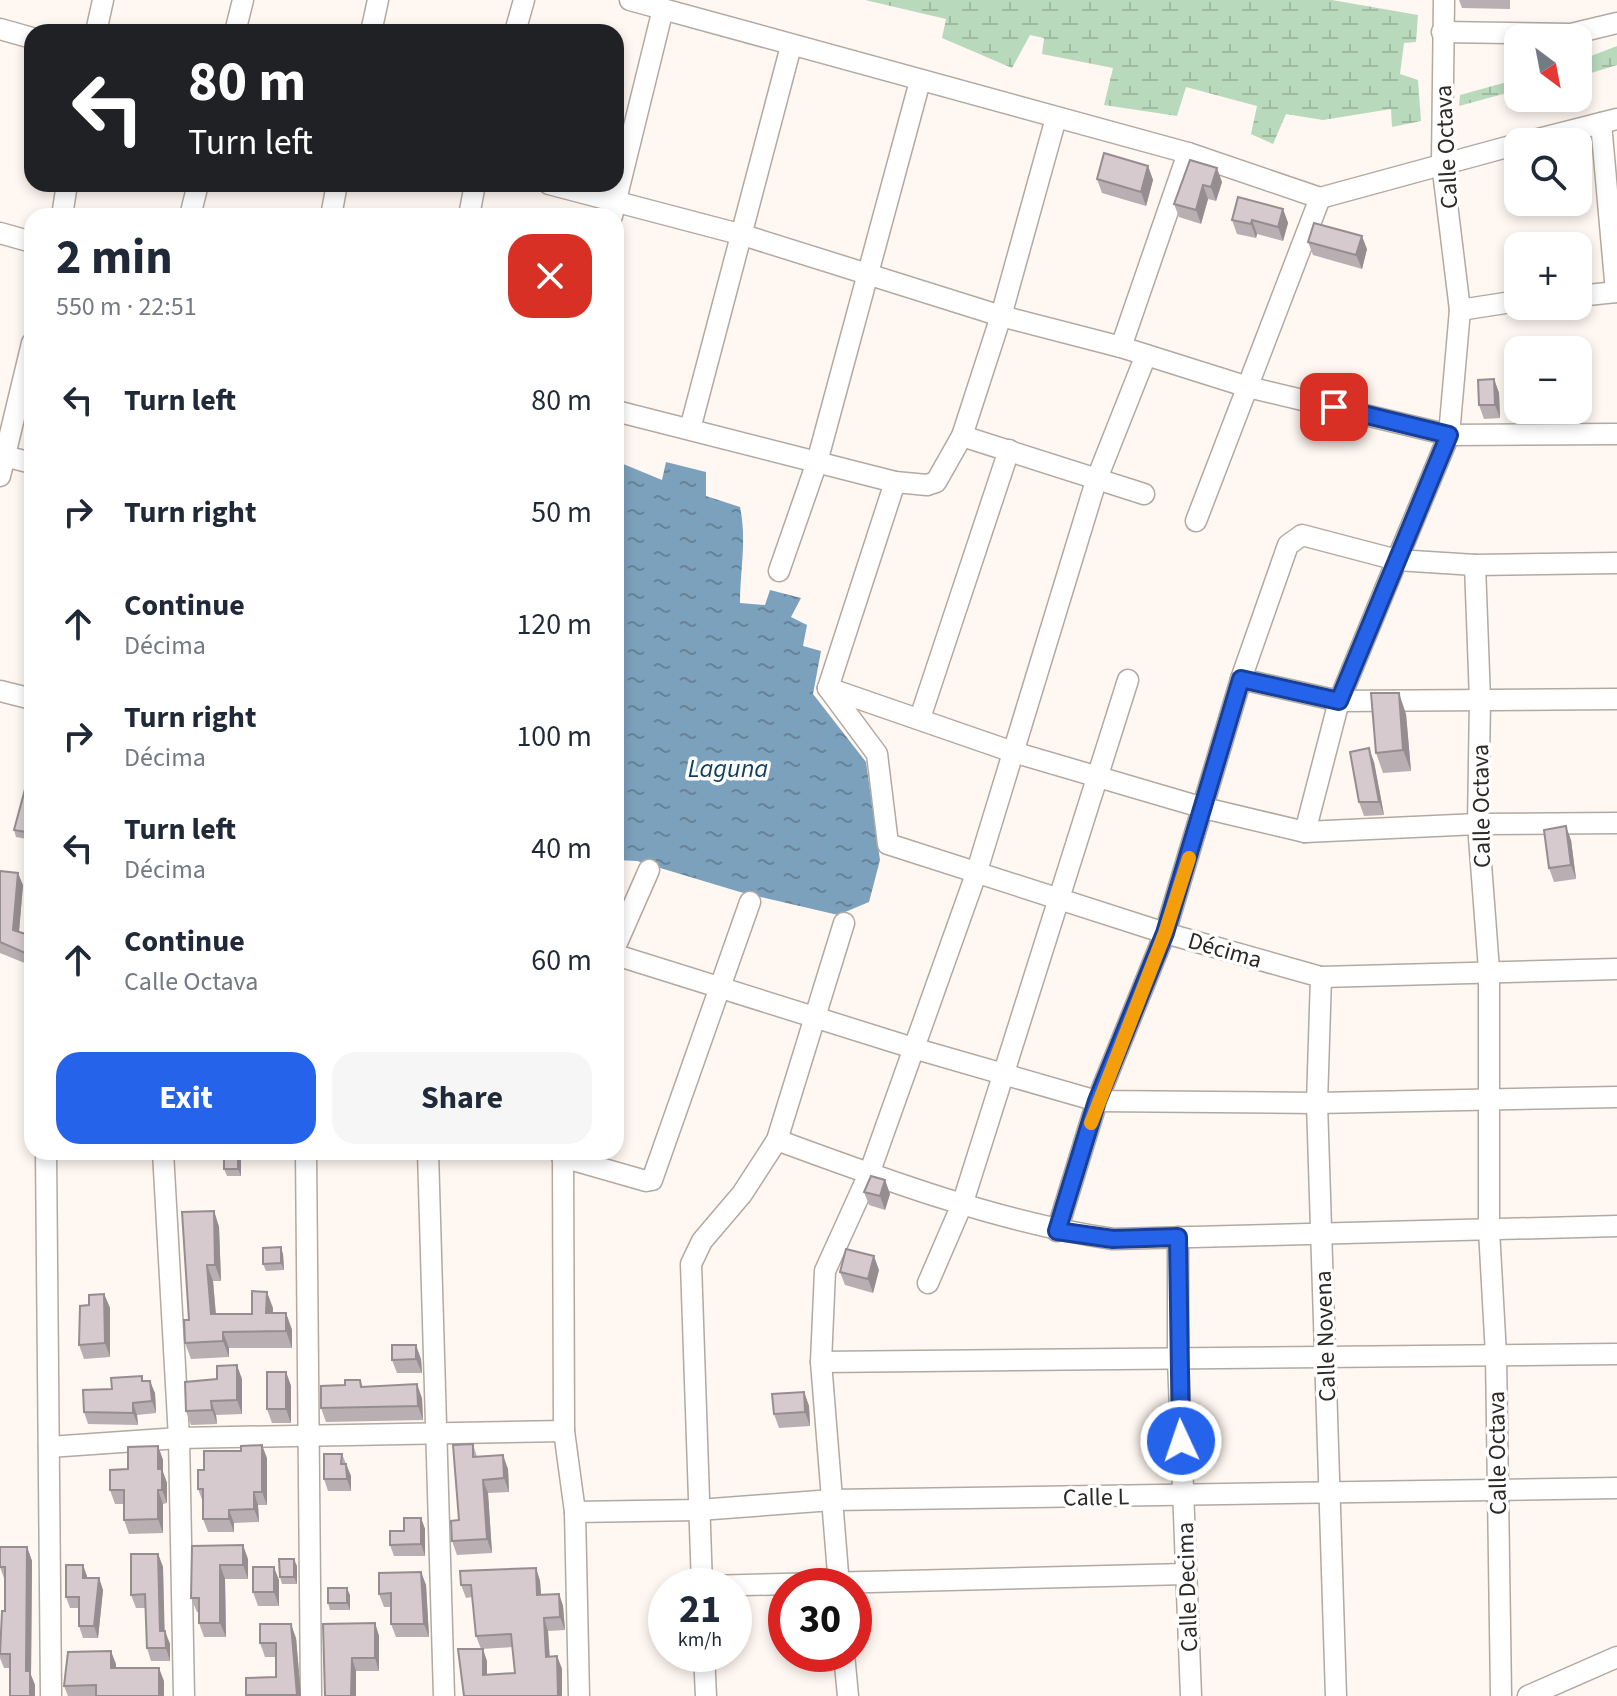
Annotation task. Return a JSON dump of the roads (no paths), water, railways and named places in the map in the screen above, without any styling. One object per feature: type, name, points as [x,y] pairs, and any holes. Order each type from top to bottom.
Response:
[{"type":"street","points":[[98,24],[103,0]]},
{"type":"street","points":[[237,24],[243,0]]},
{"type":"street","points":[[373,24],[378,0]]},
{"type":"street","points":[[517,24],[524,0]]},
{"type":"street","points":[[630,0],[1188,153],[1320,198],[1504,148]]},
{"type":"street","name":"Calle Octava","points":[[1397,560],[1449,435],[1460,310],[1442,163],[1444,0]]},
{"type":"street","points":[[624,168],[663,9]]},
{"type":"street","points":[[1442,32],[1571,34],[1617,23]]},
{"type":"street","points":[[0,29],[24,36]]},
{"type":"street","points":[[690,429],[791,46]]},
{"type":"street","points":[[779,571],[817,462],[865,275],[920,81]]},
{"type":"street","points":[[624,413],[895,482],[927,485],[936,482],[962,436],[1001,316],[1056,118]]},
{"type":"street","points":[[1581,128],[1609,121],[1616,292],[1592,295]]},
{"type":"street","points":[[1121,347],[1188,153]]},
{"type":"street","points":[[570,192],[611,208]]},
{"type":"street","points":[[1196,521],[1320,198]]},
{"type":"street","points":[[624,211],[743,235],[1001,316],[1121,347],[1248,387],[1449,435],[1617,434]]},
{"type":"street","points":[[0,233],[24,240]]},
{"type":"street","points":[[1460,310],[1504,303]]},
{"type":"street","points":[[838,1568],[821,1362],[825,1271],[869,1174],[976,874],[1096,481],[1146,355]]},
{"type":"street","points":[[24,374],[1,462],[24,463]]},
{"type":"street","points":[[962,436],[1144,494]]},
{"type":"street","points":[[920,718],[1009,450]]},
{"type":"street","points":[[828,688],[895,482]]},
{"type":"street","name":"Décima","points":[[1397,560],[1302,535],[1296,536],[1288,545],[1241,679],[1165,933],[1321,977],[1489,970],[1617,969]]},
{"type":"street","points":[[1305,832],[1339,701],[1397,560],[1475,565],[1617,563]]},
{"type":"street","name":"Calle Octava","points":[[1475,565],[1480,700],[1478,824],[1489,970],[1489,1230],[1496,1355],[1501,1696]]},
{"type":"street","points":[[1241,679],[1339,701],[1617,699]]},
{"type":"street","points":[[928,1283],[963,1202],[1128,680]]},
{"type":"street","points":[[828,688],[1013,752],[1204,808],[1305,832],[1478,824],[1617,823]]},
{"type":"street","points":[[828,688],[877,754],[888,844],[1165,933],[1097,1101],[1057,1231]]},
{"type":"street","points":[[0,691],[24,697]]},
{"type":"street","points":[[624,927],[649,870]]},
{"type":"street","points":[[583,1160],[652,1180],[750,902]]},
{"type":"street","points":[[703,1568],[691,1264],[702,1241],[742,1194],[777,1140],[844,923]]},
{"type":"street","points":[[624,957],[814,1014],[913,1048],[1097,1101],[1317,1103],[1617,1097]]},
{"type":"street","name":"Calle Novena","points":[[1321,977],[1317,1103],[1336,1696]]},
{"type":"street","points":[[777,1140],[869,1174],[1057,1231],[1113,1239],[1617,1226]]},
{"type":"street","points":[[46,1160],[51,1696]]},
{"type":"street","points":[[163,1160],[179,1438],[184,1696]]},
{"type":"street","points":[[306,1160],[311,1696]]},
{"type":"street","points":[[428,1160],[444,1696]]},
{"type":"street","points":[[562,1160],[564,1431],[575,1512],[579,1696]]},
{"type":"street","name":"Calle Decima","points":[[1178,1237],[1178,1359],[1191,1696]]},
{"type":"street","points":[[821,1362],[1617,1354]]},
{"type":"street","points":[[49,1447],[179,1438],[564,1431]]},
{"type":"street","name":"Calle L","points":[[575,1512],[699,1510],[832,1500],[1617,1488]]},
{"type":"street","points":[[872,1583],[1186,1574]]},
{"type":"street","points":[[1528,1696],[1617,1657]]},
{"type":"street","points":[[705,1672],[706,1696]]},
{"type":"street","points":[[846,1672],[848,1696]]},
{"type":"water","name":"Laguna","points":[[666,462],[706,472],[706,496],[740,507],[743,543],[740,603],[765,605],[770,590],[801,598],[791,617],[807,625],[803,646],[821,651],[813,694],[866,762],[880,860],[869,902],[838,915],[740,892],[637,861],[624,860],[624,464],[662,480]]}]
